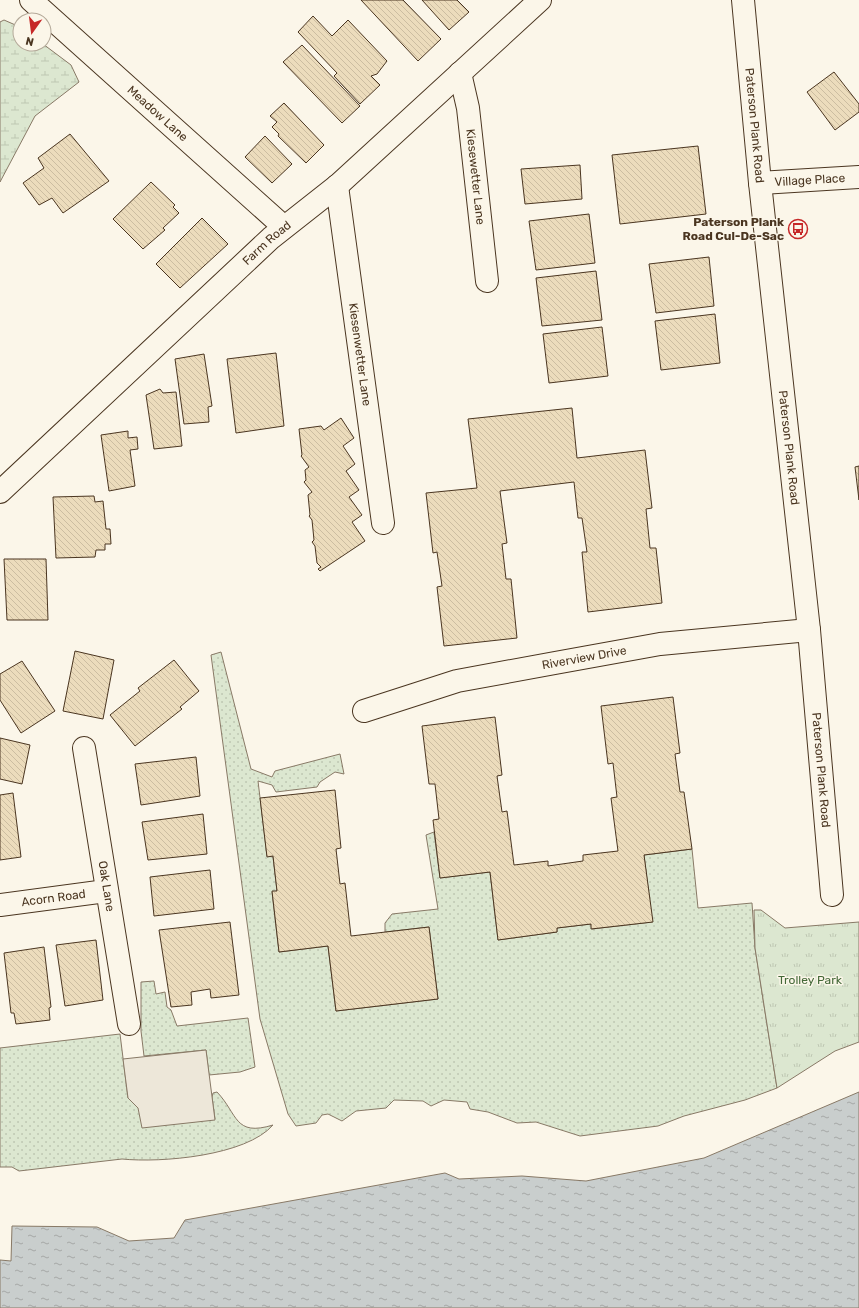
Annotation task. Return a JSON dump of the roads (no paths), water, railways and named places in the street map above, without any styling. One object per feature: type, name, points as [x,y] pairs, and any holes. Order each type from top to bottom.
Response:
[{"type":"street","name":"Meadow Lane","points":[[31,0],[284,227]]},
{"type":"street","name":"Farm Road","points":[[0,492],[284,227],[337,186],[540,0]]},
{"type":"street","name":"Paterson Plank Road","points":[[743,0],[760,183],[809,630],[832,895]]},
{"type":"street","name":"Kiesewetter Lane","points":[[460,73],[468,108],[487,281]]},
{"type":"street","name":"Village Place","points":[[760,183],[859,177]]},
{"type":"street","name":"Kiesenwetter Lane","points":[[337,186],[383,523]]},
{"type":"street","name":"Riverview Drive","points":[[364,711],[457,681],[555,663],[660,644],[809,630]]},
{"type":"street","name":"Oak Lane","points":[[84,748],[106,891],[129,1024]]},
{"type":"street","name":"Acorn Road","points":[[0,905],[106,891]]},
{"type":"water","points":[[859,1092],[859,1308],[0,1308],[0,1260],[11,1261],[12,1226],[97,1227],[129,1241],[174,1238],[185,1220],[445,1173],[459,1179],[522,1176],[586,1181],[704,1158]]},
{"type":"place","name":"Paterson Plank Road Cul-De-Sac","points":[[798,229]]},
{"type":"park label","name":"Trolley Park","points":[[810,980]]}]
